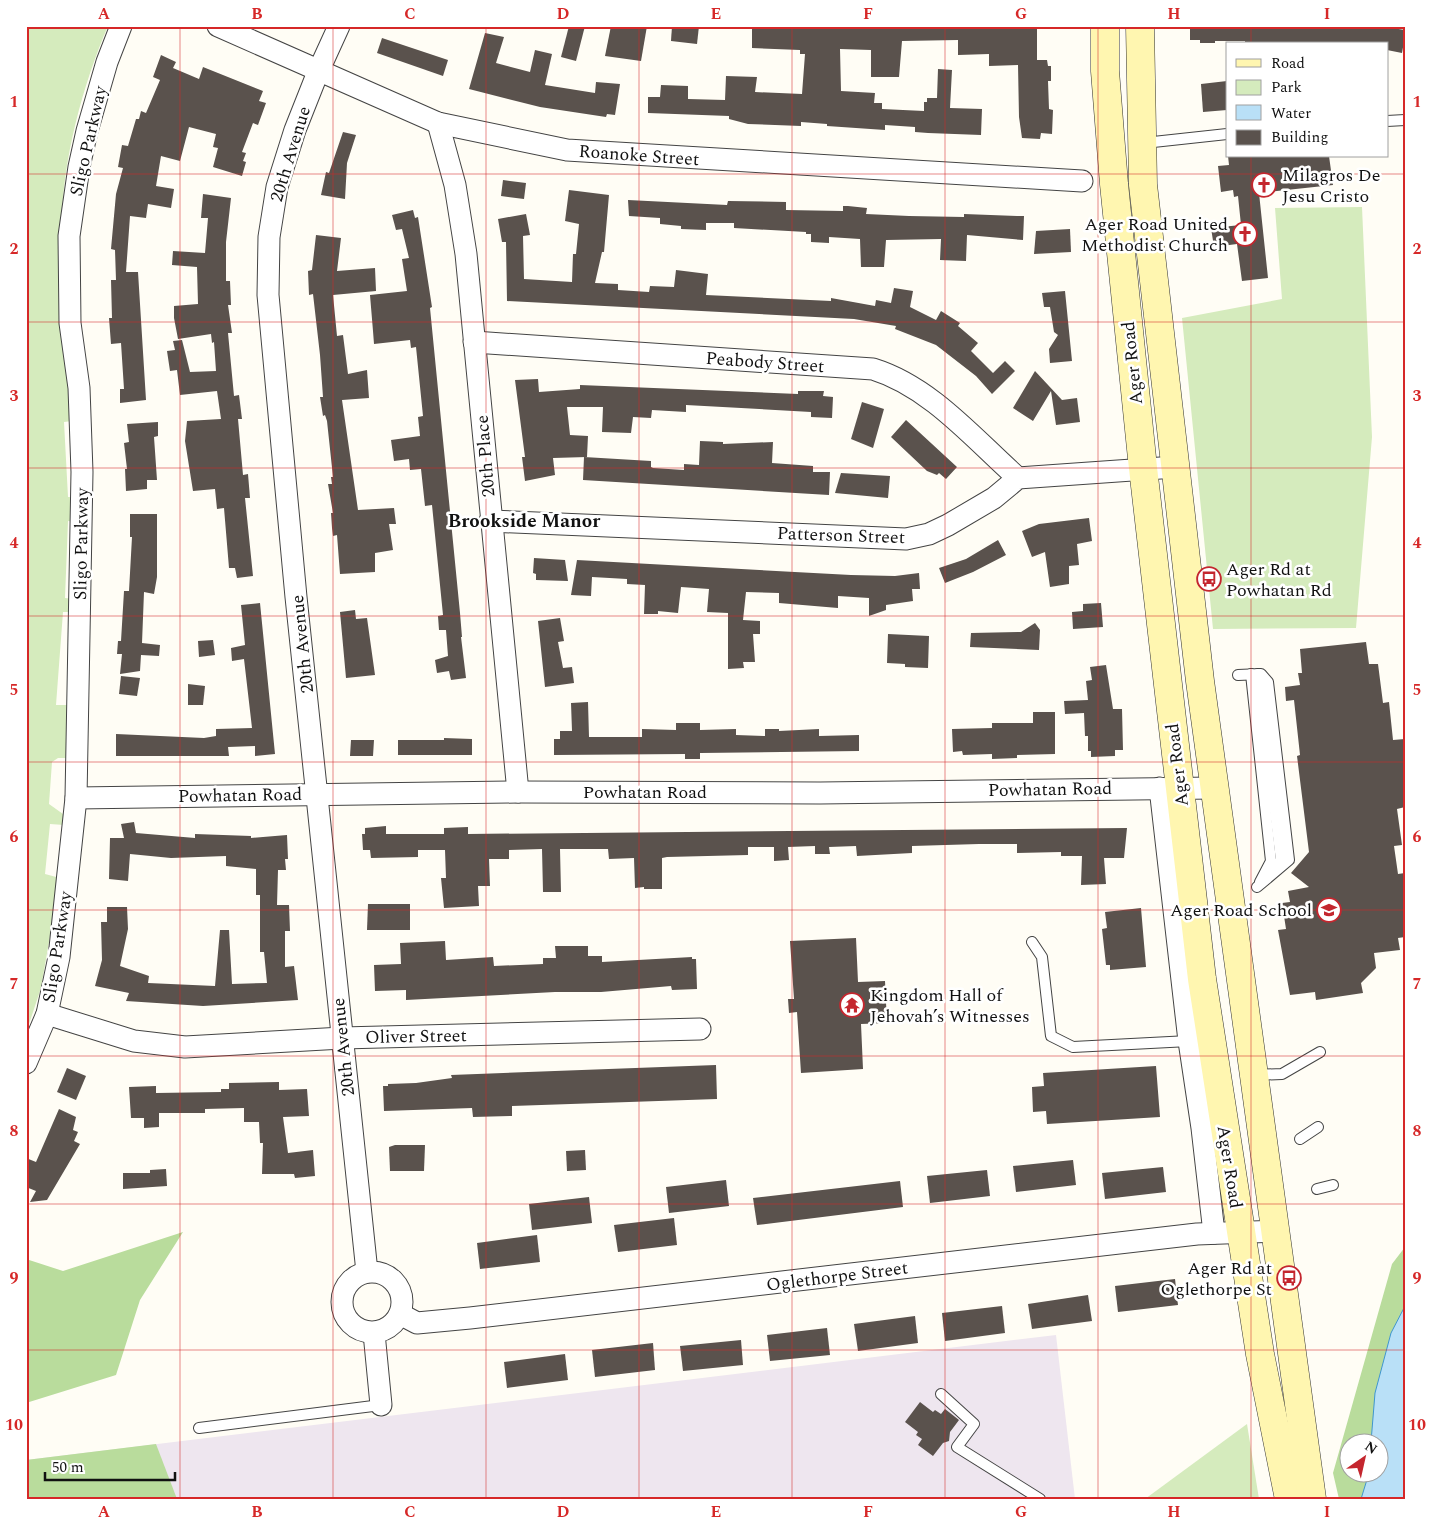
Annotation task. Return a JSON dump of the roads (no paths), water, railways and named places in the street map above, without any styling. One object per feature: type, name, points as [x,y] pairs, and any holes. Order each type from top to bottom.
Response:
[{"type":"main road","name":"Ager Road","points":[[1105,26],[1105,71],[1143,468],[1169,788],[1202,980],[1227,1232],[1260,1354],[1289,1499]]},
{"type":"main road","name":"Ager Road","points":[[1140,26],[1155,141],[1143,185],[1214,788],[1312,1499]]},
{"type":"street","name":"Sligo Parkway","points":[[26,1062],[47,1014],[65,913],[76,798],[82,472],[79,397],[70,323],[69,236],[79,167],[87,131],[107,62],[121,26]]},
{"type":"street","name":"Roanoke Street","points":[[218,26],[318,72],[438,123],[567,150],[1082,181]]},
{"type":"street","name":"20th Avenue","points":[[339,26],[318,72],[286,155],[277,188],[269,237],[268,295],[317,794],[367,1272]]},
{"type":"street","name":"20th Place","points":[[438,123],[455,185],[460,214],[518,792]]},
{"type":"street","name":"Peabody Street","points":[[474,342],[873,369],[896,378],[945,411],[1018,478]]},
{"type":"street","points":[[1018,478],[1176,467]]},
{"type":"street","name":"Patterson Street","points":[[490,521],[906,539],[929,534],[948,525],[994,498],[1018,478]]},
{"type":"street","name":"Ager Road","points":[[1169,788],[1189,1041],[1202,1128],[1227,1232]]},
{"type":"street","name":"Powhatan Road","points":[[76,798],[518,792],[820,793],[1214,788]]},
{"type":"street","name":"Oliver Street","points":[[47,1014],[134,1041],[185,1047],[342,1038],[700,1029]]},
{"type":"street","name":"Oglethorpe Street","points":[[400,1314],[417,1323],[470,1318],[1227,1232],[1276,1231]]},
{"type":"street","points":[[367,1272],[385,1275],[392,1280],[401,1296],[400,1314],[390,1327],[374,1333],[356,1329],[344,1315],[341,1306],[342,1297],[350,1280],[367,1272]]},
{"type":"street","points":[[374,1333],[381,1406]]},
{"type":"lane","points":[[1388,121],[1405,120]]},
{"type":"lane","points":[[1155,141],[1226,134]]},
{"type":"lane","points":[[1238,676],[1255,674],[1268,682],[1289,860],[1257,888],[1271,861],[1255,674]]},
{"type":"lane","points":[[1032,942],[1042,957],[1051,1036],[1073,1047],[1189,1041]]},
{"type":"lane","points":[[1253,1075],[1282,1074],[1320,1052]]},
{"type":"lane","points":[[1300,1139],[1318,1127]]},
{"type":"lane","points":[[1317,1189],[1333,1185]]},
{"type":"lane","points":[[941,1394],[974,1424],[957,1447],[1040,1499]]},
{"type":"lane","points":[[199,1428],[381,1406]]},
{"type":"water","points":[[1405,1306],[1405,1499],[1361,1499],[1366,1482],[1388,1482],[1388,1432],[1372,1432],[1375,1393],[1391,1333]]},
{"type":"place","name":"Milagros De Jesu Cristo","points":[[1264,185]]},
{"type":"place","name":"Ager Road United Methodist Church","points":[[1245,234]]},
{"type":"place","name":"Ager Rd at Powhatan Rd","points":[[1209,579]]},
{"type":"place","name":"Ager Road School","points":[[1329,910]]},
{"type":"place","name":"Kingdom Hall of Jehovah’s Witnesses","points":[[852,1005]]},
{"type":"place","name":"Ager Rd at Oglethorpe St","points":[[1289,1278]]},
{"type":"district","name":"Brookside Manor","points":[[524,520]]}]
